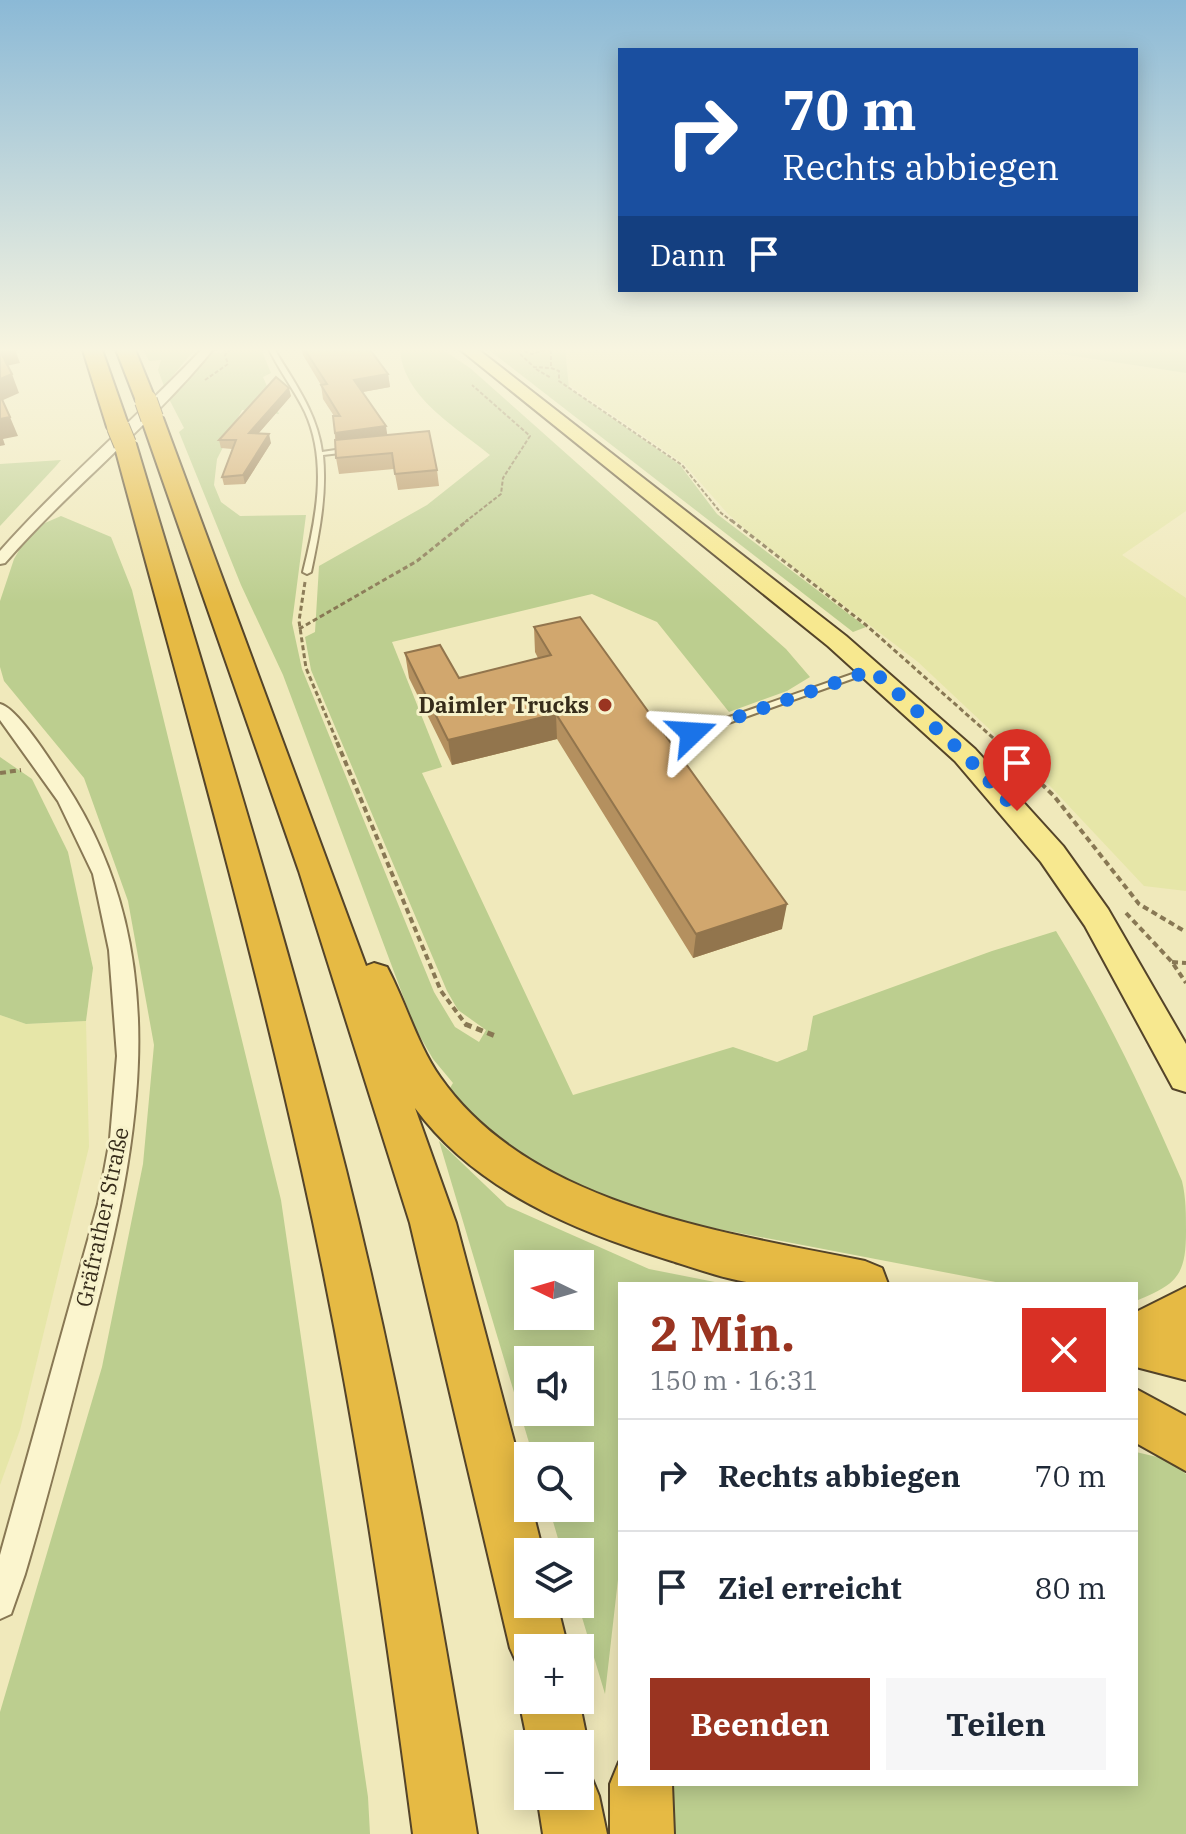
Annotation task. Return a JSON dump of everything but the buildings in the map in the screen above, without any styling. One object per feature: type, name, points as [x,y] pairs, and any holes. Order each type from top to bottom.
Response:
[{"type":"highway","points":[[137,433],[299,1068],[348,1275],[406,1567],[445,1834]]},
{"type":"highway","points":[[139,433],[316,871],[433,1223],[514,1542]]},
{"type":"highway","points":[[316,871],[378,985],[407,1059],[435,1103],[477,1146],[537,1186],[610,1219],[702,1249],[856,1282]]},
{"type":"highway","points":[[1138,1335],[1166,1324],[1186,1311]]},
{"type":"highway","points":[[1138,1344],[1186,1356]]},
{"type":"highway","points":[[1138,1406],[1186,1418]]},
{"type":"highway","points":[[1138,1415],[1186,1445]]},
{"type":"highway","points":[[641,1786],[642,1834]]},
{"type":"highway","points":[[571,1810],[575,1834]]},
{"type":"main road","points":[[573,433],[872,670],[965,755],[1052,854],[1097,918],[1186,1077]]},
{"type":"street","points":[[1,555],[125,433]]},
{"type":"street","name":"Gräfrather Straße","points":[[0,709],[58,785],[87,837],[110,900],[121,962],[126,1044],[126,1105],[112,1194],[21,1541],[0,1603]]},
{"type":"lane","points":[[307,572],[320,490],[320,454],[315,433]]},
{"type":"lane","points":[[320,454],[362,448]]},
{"type":"lane","points":[[692,733],[872,670]]},
{"type":"path","points":[[299,629],[417,561],[501,494],[503,478],[530,436],[526,433]]},
{"type":"path","points":[[635,433],[682,465],[721,513],[866,625],[956,702],[1054,796],[1139,904],[1186,932]]},
{"type":"path","points":[[307,572],[299,621],[306,668],[441,991],[461,1022],[479,1034],[498,1037]]},
{"type":"path","points":[[21,762],[31,776]]},
{"type":"path","points":[[1172,962],[1186,963]]},
{"type":"green space","points":[[179,433],[230,433],[217,459],[214,485],[221,502],[240,516],[306,515],[292,623],[302,669],[434,992],[455,1027],[479,1042],[486,1030],[458,1010],[447,991],[311,670],[305,637],[315,632],[319,566],[427,505],[490,455],[461,433],[543,433],[786,649],[810,677],[787,691],[729,712],[657,622],[592,594],[392,642],[442,767],[422,773],[573,1095],[733,1047],[777,1062],[807,1050],[813,1016],[1056,931],[1124,1054],[1182,1181],[1186,1206],[1186,1246],[1176,1276],[1161,1289],[1138,1300],[1138,1282],[996,1282],[687,1223],[614,1203],[500,1148],[447,1093],[453,1083],[433,1059],[415,1028],[283,675],[241,585]]},
{"type":"green space","points":[[596,433],[633,433],[680,465],[717,514],[866,627],[853,632]]},
{"type":"green space","points":[[638,433],[1186,433],[1186,511],[1122,555],[1186,598],[1186,891],[1144,886],[1050,786],[918,662],[754,537],[728,514],[684,464]]},
{"type":"green space","points":[[61,460],[56,466],[0,526],[0,464]]},
{"type":"green space","points":[[61,516],[111,537],[132,590],[281,1200],[368,1797],[370,1834],[0,1834],[0,1712],[102,1367],[143,1164],[154,1045],[128,901],[84,778],[4,681],[0,667],[0,601],[14,559],[31,529]]},
{"type":"green space","points":[[0,757],[32,779],[68,852],[93,968],[86,1021],[26,1024],[0,1015]]},
{"type":"green space","points":[[0,1015],[26,1024],[86,1021],[89,1147],[20,1430],[0,1485]]},
{"type":"green space","points":[[439,1141],[507,1206],[649,1269],[715,1282],[618,1282],[618,1580],[605,1694],[594,1657],[594,1634],[587,1634],[582,1618],[594,1618],[594,1538],[558,1538],[553,1522],[594,1522],[594,1442],[529,1442],[524,1426],[594,1426],[594,1346],[514,1346],[514,1392]]},
{"type":"green space","points":[[1138,1452],[1170,1460],[1186,1474],[1186,1834],[672,1834],[673,1786],[1138,1786]]},
{"type":"place","name":"Daimler Trucks","points":[[605,705]]},
{"type":"route","points":[[692,733],[872,670],[965,755],[1017,811]]}]
